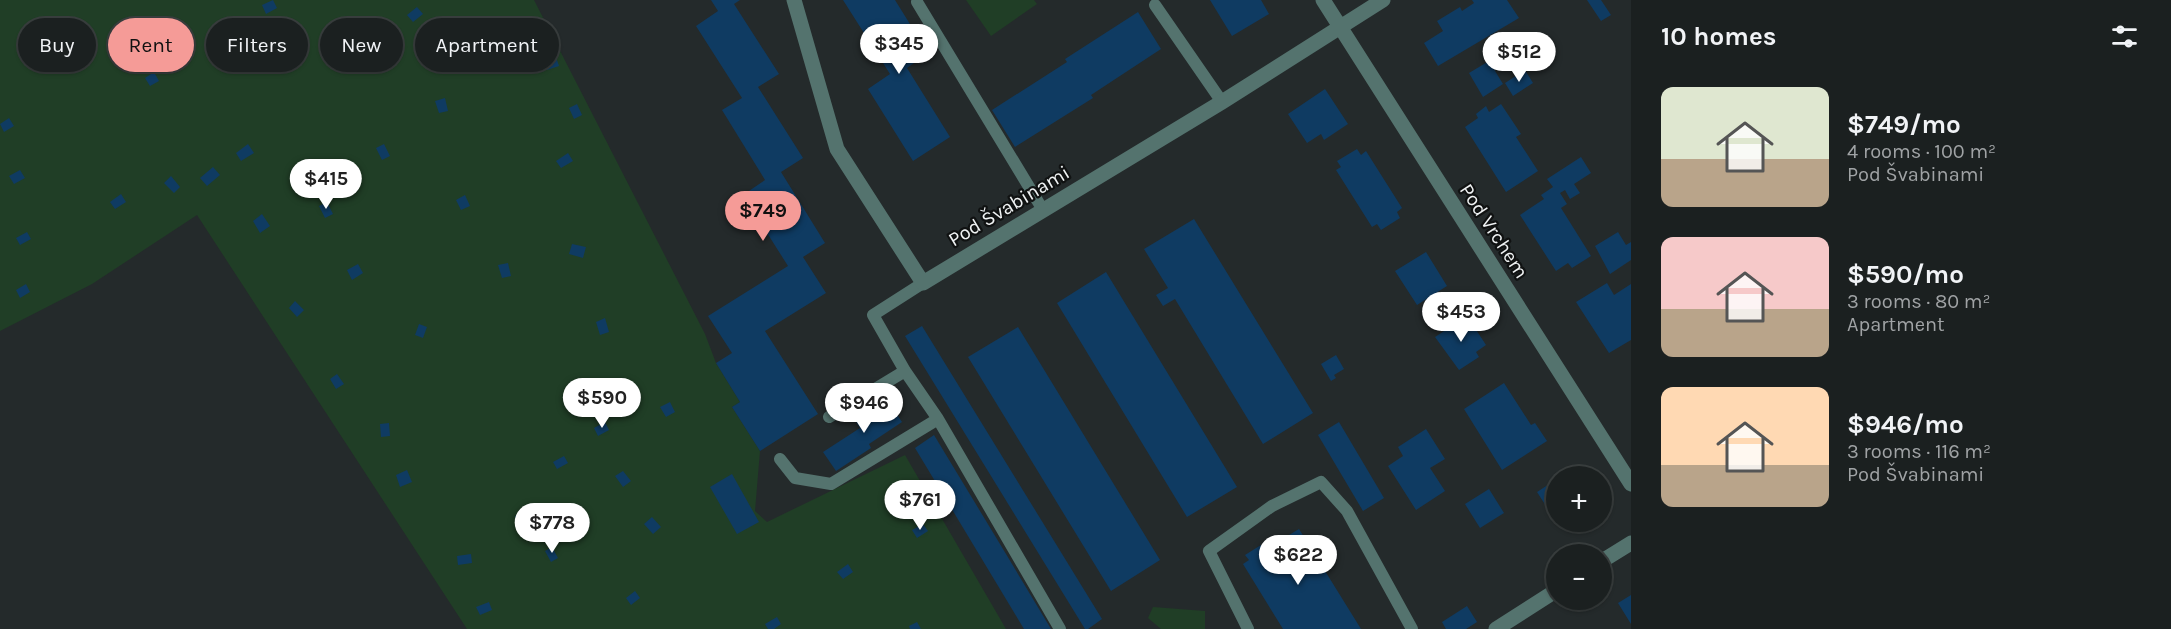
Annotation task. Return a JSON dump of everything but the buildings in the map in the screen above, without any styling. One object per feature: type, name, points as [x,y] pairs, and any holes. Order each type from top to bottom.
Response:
[{"type":"street","points":[[794,0],[837,149],[923,283]]},
{"type":"street","name":"Pod Vrchem","points":[[1323,0],[1631,484]]},
{"type":"street","name":"Pod Švabinami","points":[[923,283],[1222,102],[1383,0]]},
{"type":"street","points":[[1612,555],[1631,543]]},
{"type":"street","points":[[1496,629],[1516,624],[1546,599]]},
{"type":"lane","points":[[917,2],[1043,210]]},
{"type":"lane","points":[[1155,5],[1222,102]]},
{"type":"lane","points":[[923,283],[873,315],[904,371],[938,419],[1060,629]]},
{"type":"lane","points":[[829,417],[904,371]]},
{"type":"lane","points":[[780,459],[795,478],[831,484],[938,419]]},
{"type":"lane","points":[[1248,629],[1209,551],[1272,506],[1321,482],[1347,511],[1412,629]]},
{"type":"green space","points":[[0,0],[534,0],[543,18],[415,18],[415,72],[559,72],[559,49],[705,334],[716,363],[740,402],[732,407],[760,451],[755,511],[767,522],[905,455],[1006,629],[467,629],[197,215],[92,284],[0,331]]},
{"type":"green space","points":[[966,0],[1034,0],[1037,4],[991,36]]},
{"type":"green space","points":[[1153,607],[1205,611],[1205,629],[1161,629],[1148,618]]}]
